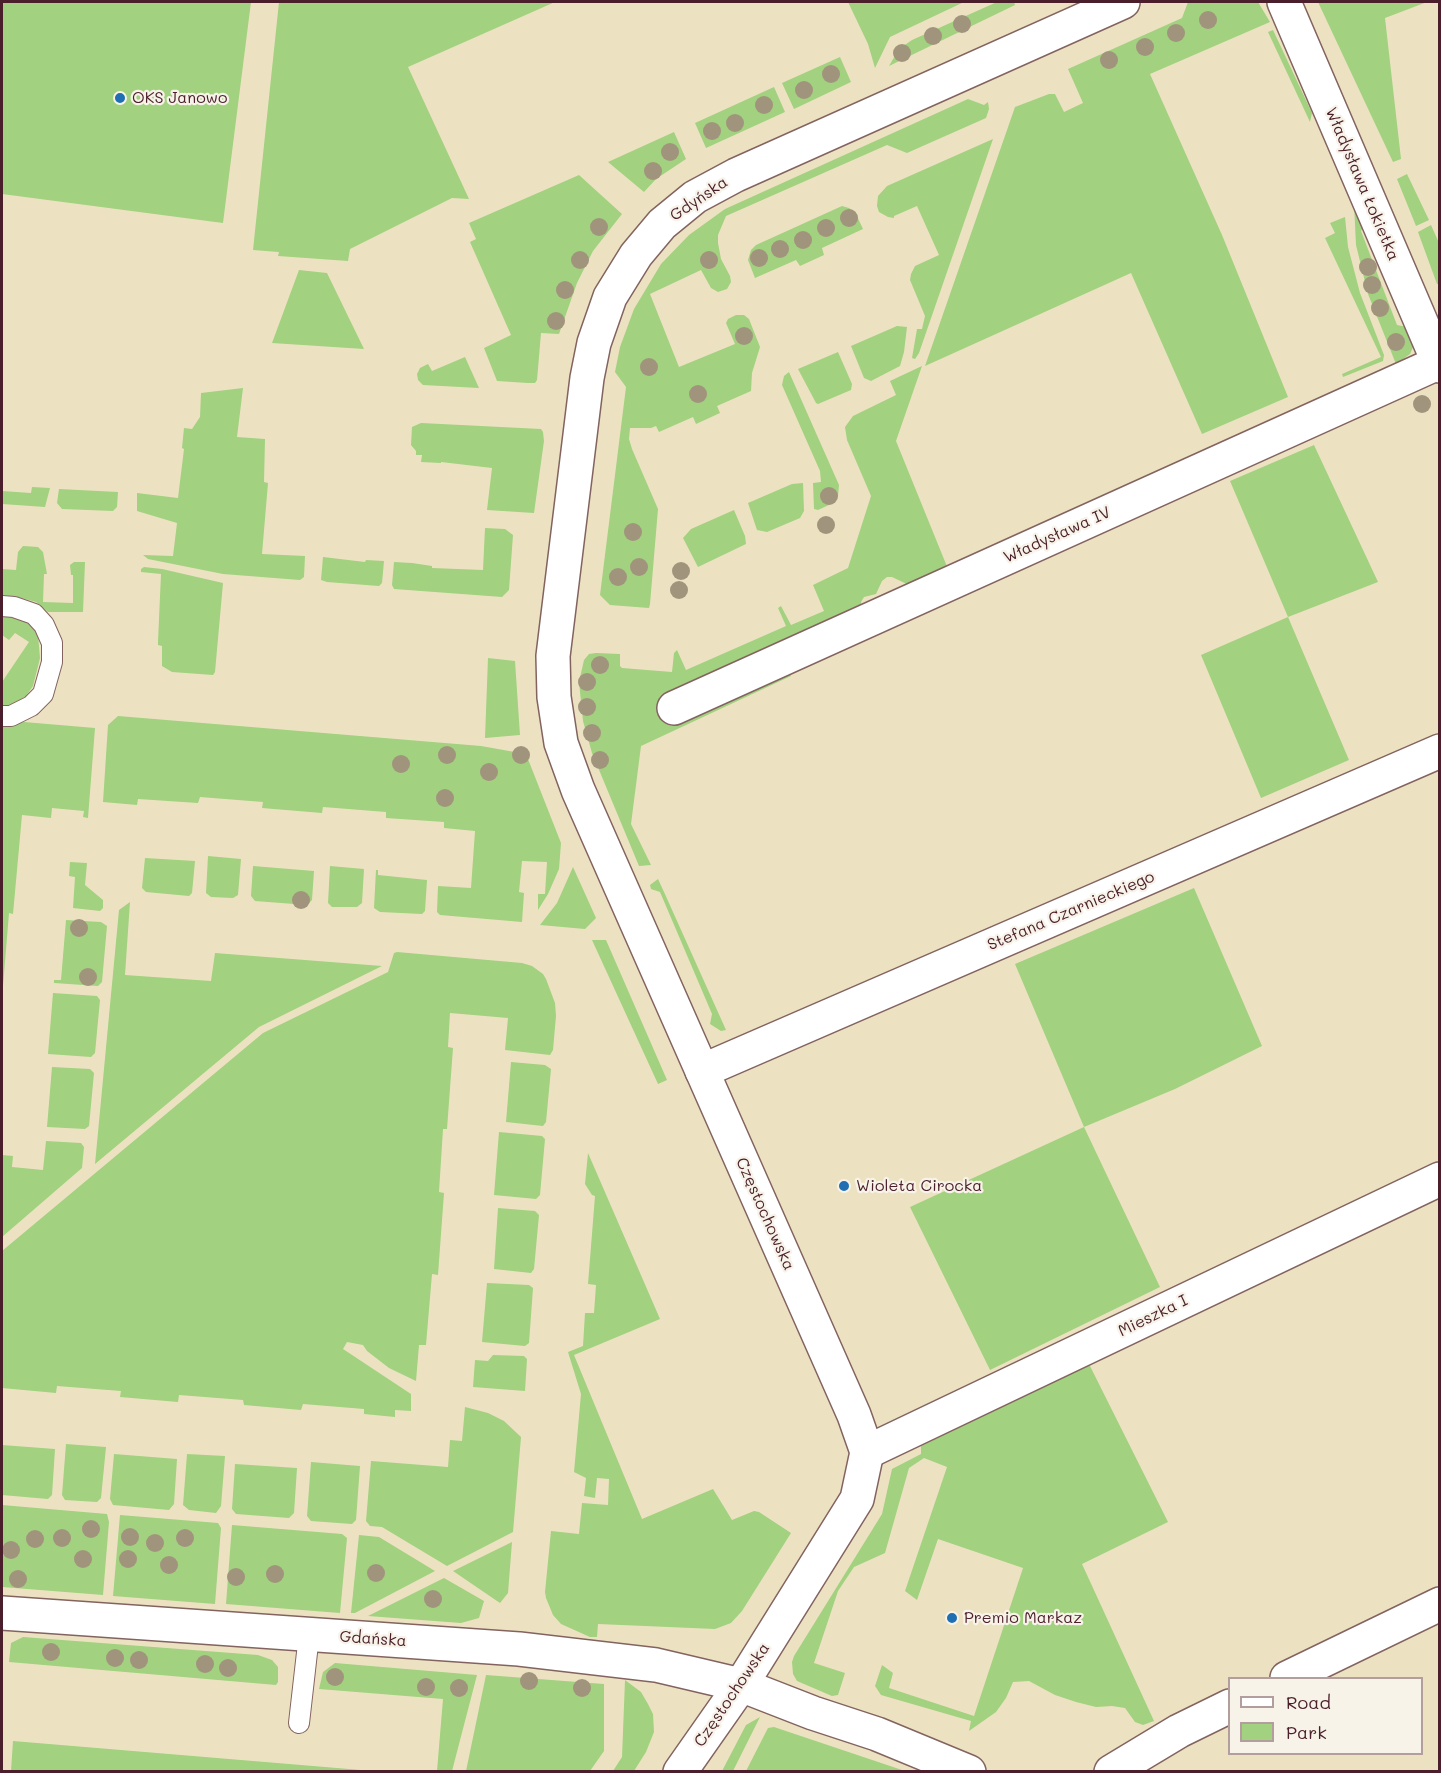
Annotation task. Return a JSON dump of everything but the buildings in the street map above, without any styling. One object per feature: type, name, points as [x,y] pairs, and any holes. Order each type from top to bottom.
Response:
[{"type":"street","name":"Gdyńska","points":[[557,625],[587,378],[594,343],[600,322],[616,287],[652,235],[677,211],[714,185],[1123,2]]},
{"type":"street","name":"Władysława Łokietka","points":[[1284,2],[1439,364]]},
{"type":"street","name":"Władysława IV","points":[[674,708],[1439,364]]},
{"type":"street","name":"Częstochowska","points":[[557,625],[553,656],[555,716],[567,764],[854,1415],[867,1452],[857,1499],[741,1685],[680,1772]]},
{"type":"street","name":"Stefana Czarnieckiego","points":[[702,1071],[1440,751]]},
{"type":"street","name":"Mieszka I","points":[[867,1452],[1440,1179]]},
{"type":"street","points":[[1289,1677],[1440,1604]]},
{"type":"street","name":"Gdańska","points":[[2,1612],[519,1649],[656,1665],[741,1685],[813,1713],[878,1734],[969,1772]]},
{"type":"street","points":[[1111,1772],[1179,1731],[1228,1707]]},
{"type":"lane","points":[[2,606],[14,607],[34,614],[44,625],[52,643],[52,662],[43,694],[31,706],[11,716],[2,716]]},
{"type":"lane","points":[[299,1723],[309,1635]]},
{"type":"green space","name":"OKS Janowo","points":[[2,2],[251,2],[223,223],[2,194]]},
{"type":"green space","points":[[279,2],[555,2],[408,67],[469,199],[452,198],[350,249],[348,261],[278,256],[279,252],[253,250]]},
{"type":"green space","points":[[848,2],[964,2],[890,37],[875,68],[868,44]]},
{"type":"green space","points":[[997,2],[1014,2],[1015,5],[889,66],[899,49],[912,40]]},
{"type":"green space","points":[[1188,2],[1258,2],[1270,22],[1150,74],[1222,235],[1288,397],[1202,434],[1131,273],[925,366],[1015,107],[1049,94],[1055,94],[1064,112],[1083,103],[1068,69],[1182,18]]},
{"type":"green space","points":[[1318,2],[1427,2],[1385,18],[1401,159],[1393,162]]},
{"type":"green space","points":[[1273,30],[1312,113],[1310,122],[1268,32]]},
{"type":"green space","points":[[840,57],[851,82],[794,109],[782,83]]},
{"type":"green space","points":[[774,87],[785,112],[706,148],[695,123]]},
{"type":"green space","points":[[968,99],[984,105],[988,102],[989,109],[986,118],[907,153],[887,145],[726,216],[718,235],[718,243],[721,259],[730,276],[731,282],[727,289],[718,292],[711,288],[701,270],[650,294],[679,367],[735,344],[726,323],[728,319],[736,315],[744,315],[749,319],[760,347],[752,373],[751,391],[717,406],[720,413],[696,424],[693,417],[659,432],[656,426],[630,428],[629,439],[632,449],[658,509],[650,604],[649,608],[610,605],[600,595],[626,387],[615,372],[620,347],[634,309],[661,264],[689,235],[725,209]]},
{"type":"green space","points":[[674,132],[686,159],[656,179],[644,192],[608,162]]},
{"type":"green space","points":[[993,139],[919,353],[915,359],[912,358],[917,329],[922,329],[925,316],[910,280],[911,274],[915,266],[939,255],[917,206],[894,218],[888,217],[879,212],[878,196],[887,186]]},
{"type":"green space","points":[[1407,174],[1429,220],[1416,226],[1397,179]]},
{"type":"green space","points":[[579,175],[622,214],[593,251],[577,283],[559,334],[541,333],[535,383],[497,381],[484,348],[511,335],[470,242],[476,239],[469,223]]},
{"type":"green space","points":[[1353,184],[1370,218],[1361,231],[1397,325],[1412,328],[1415,343],[1410,354],[1396,364],[1368,294],[1356,245]]},
{"type":"green space","points":[[842,206],[855,212],[863,229],[822,248],[824,255],[800,266],[796,260],[755,278],[748,260],[751,250],[756,245]]},
{"type":"green space","points":[[1345,217],[1348,247],[1360,293],[1384,355],[1383,361],[1343,377],[1342,374],[1381,357],[1325,238],[1335,233],[1330,223]]},
{"type":"green space","points":[[1431,225],[1439,243],[1439,284],[1437,284],[1418,232]]},
{"type":"green space","points":[[299,270],[327,273],[364,349],[272,343]]},
{"type":"green space","points":[[897,326],[907,327],[900,366],[871,381],[864,378],[851,346]]},
{"type":"green space","points":[[838,352],[852,384],[851,390],[818,404],[798,369]]},
{"type":"green space","points":[[465,357],[479,388],[423,385],[418,380],[417,374],[420,368],[428,364],[432,371]]},
{"type":"green space","points":[[922,366],[896,441],[948,569],[909,585],[887,577],[882,581],[876,594],[864,597],[861,602],[862,608],[789,672],[791,676],[641,746],[631,824],[651,865],[639,866],[592,753],[583,721],[579,682],[584,660],[589,654],[620,654],[622,668],[672,672],[674,653],[677,650],[686,670],[786,626],[778,608],[781,606],[791,625],[824,611],[813,585],[848,568],[871,496],[847,440],[845,427],[853,416],[896,395],[890,381]]},
{"type":"green space","points":[[789,372],[839,485],[838,496],[831,504],[818,510],[814,509],[813,483],[821,482],[820,471],[782,385],[784,376]]},
{"type":"green space","points":[[243,388],[237,437],[265,439],[264,482],[268,483],[262,554],[305,556],[304,577],[300,580],[223,574],[148,559],[143,555],[173,556],[177,523],[137,511],[137,493],[178,498],[184,428],[192,429],[200,417],[201,393]]},
{"type":"green space","points":[[421,423],[541,429],[544,441],[534,513],[487,510],[492,468],[421,462],[422,455],[416,455],[411,445],[412,427]]},
{"type":"green space","points":[[1314,445],[1378,582],[1288,617],[1230,481]]},
{"type":"green space","points":[[803,483],[804,511],[800,518],[767,532],[757,530],[748,503],[792,484]]},
{"type":"green space","points":[[32,487],[50,488],[45,507],[2,504],[2,491],[31,493]]},
{"type":"green space","points":[[59,489],[118,492],[117,507],[113,511],[62,509],[57,503]]},
{"type":"green space","points":[[734,510],[746,544],[698,567],[683,538],[691,529]]},
{"type":"green space","points":[[485,528],[505,529],[513,535],[509,590],[502,597],[394,589],[392,585],[394,562],[432,566],[432,568],[483,570]]},
{"type":"green space","points":[[23,546],[38,547],[43,552],[47,574],[44,574],[43,602],[73,603],[73,575],[71,575],[70,565],[74,562],[85,562],[83,612],[48,612],[36,602],[2,595],[2,569],[16,570],[18,552]]},
{"type":"green space","points":[[323,557],[365,562],[366,560],[384,561],[382,583],[379,586],[321,580]]},
{"type":"green space","points":[[144,567],[223,583],[213,675],[172,672],[162,666],[162,646],[158,645],[161,574],[141,572]]},
{"type":"green space","points":[[2,615],[26,620],[34,627],[38,635],[40,658],[33,686],[26,696],[2,707],[2,682],[29,642],[15,633],[9,640],[2,635]]},
{"type":"green space","points":[[1288,617],[1349,760],[1261,798],[1201,655]]},
{"type":"green space","points":[[488,658],[515,661],[520,735],[485,738]]},
{"type":"green space","points":[[118,716],[481,746],[526,754],[561,843],[559,869],[538,910],[538,894],[545,894],[547,862],[522,861],[519,892],[524,893],[522,922],[440,915],[437,912],[438,886],[471,888],[475,831],[444,828],[444,822],[386,818],[386,812],[323,807],[322,813],[262,808],[263,802],[200,797],[198,803],[138,799],[137,805],[103,802],[108,725]]},
{"type":"green space","points":[[24,722],[95,728],[88,818],[83,817],[84,811],[52,808],[51,818],[22,815],[13,914],[9,913],[3,986],[2,724]]},
{"type":"green space","points":[[208,856],[241,859],[238,895],[233,898],[211,897],[206,893]]},
{"type":"green space","points":[[145,858],[195,861],[192,893],[189,896],[146,892],[142,888]]},
{"type":"green space","points":[[70,862],[87,863],[85,885],[103,900],[103,908],[100,911],[73,908],[75,877],[69,876]]},
{"type":"green space","points":[[253,866],[314,871],[312,900],[307,905],[255,901],[251,896]]},
{"type":"green space","points":[[330,866],[364,869],[362,903],[357,907],[332,907],[328,903]]},
{"type":"green space","points":[[573,867],[596,918],[585,929],[540,925],[557,903]]},
{"type":"green space","points":[[376,870],[378,870],[378,875],[427,880],[425,911],[422,914],[380,912],[374,908]]},
{"type":"green space","points":[[658,879],[726,1030],[721,1031],[710,1024],[712,1014],[660,892],[651,889],[650,885]]},
{"type":"green space","points":[[1194,888],[1262,1046],[1175,1089],[1084,1127],[1015,964]]},
{"type":"green space","points":[[130,902],[125,975],[211,981],[215,953],[382,966],[259,1027],[95,1164],[119,910]]},
{"type":"green space","points":[[66,920],[101,922],[107,926],[102,982],[98,986],[54,983],[54,980],[61,980]]},
{"type":"green space","points":[[592,940],[606,940],[667,1080],[658,1084]]},
{"type":"green space","points":[[394,953],[522,963],[532,966],[546,979],[555,1003],[556,1016],[553,1050],[550,1055],[505,1050],[508,1018],[450,1013],[448,1047],[453,1048],[447,1129],[443,1129],[439,1192],[444,1193],[438,1275],[432,1274],[426,1345],[419,1345],[416,1381],[389,1368],[367,1351],[363,1345],[347,1342],[343,1349],[411,1394],[411,1411],[395,1410],[395,1417],[364,1414],[364,1409],[303,1404],[301,1410],[244,1405],[243,1400],[179,1395],[178,1402],[120,1397],[121,1391],[57,1386],[56,1393],[2,1388],[2,1251],[263,1033],[388,972]]},
{"type":"green space","points":[[53,993],[97,996],[100,1000],[95,1053],[91,1057],[48,1054]]},
{"type":"green space","points":[[511,1062],[545,1065],[551,1069],[546,1122],[543,1126],[506,1122]]},
{"type":"green space","points":[[52,1067],[90,1069],[94,1073],[89,1126],[85,1129],[47,1127]]},
{"type":"green space","points":[[1084,1127],[1160,1287],[990,1370],[910,1207]]},
{"type":"green space","points":[[499,1132],[542,1136],[545,1139],[540,1195],[536,1199],[494,1195]]},
{"type":"green space","points":[[46,1141],[81,1143],[84,1147],[82,1168],[2,1237],[2,1155],[13,1156],[12,1167],[43,1170]]},
{"type":"green space","points":[[588,1153],[660,1319],[574,1355],[642,1519],[713,1489],[732,1520],[754,1511],[759,1512],[791,1533],[742,1611],[731,1623],[715,1629],[598,1624],[597,1637],[590,1637],[561,1624],[553,1615],[546,1598],[551,1531],[579,1534],[582,1503],[608,1505],[609,1479],[597,1478],[595,1498],[584,1496],[586,1478],[574,1472],[581,1394],[568,1352],[583,1346],[585,1313],[594,1313],[596,1285],[588,1284],[595,1196],[585,1184]]},
{"type":"green space","points":[[498,1208],[535,1211],[539,1215],[534,1269],[531,1273],[494,1269]]},
{"type":"green space","points":[[487,1283],[529,1285],[533,1288],[529,1343],[525,1346],[482,1342]]},
{"type":"green space","points":[[493,1355],[524,1356],[527,1359],[525,1391],[473,1387],[475,1360],[488,1361]]},
{"type":"green space","points":[[1089,1364],[1168,1522],[1082,1564],[1154,1721],[1143,1725],[1135,1722],[1125,1708],[1096,1707],[1076,1702],[1055,1695],[1029,1681],[1013,1682],[996,1712],[969,1731],[971,1721],[881,1695],[875,1686],[882,1665],[893,1673],[889,1688],[974,1716],[1023,1568],[938,1539],[917,1600],[905,1591],[947,1467],[924,1458],[909,1468],[885,1553],[854,1567],[838,1591],[814,1663],[845,1673],[838,1695],[832,1696],[797,1681],[793,1674],[794,1656],[882,1514],[892,1469],[921,1454],[921,1446]]},
{"type":"green space","points":[[465,1407],[488,1413],[504,1421],[521,1437],[513,1532],[447,1566],[382,1527],[370,1526],[366,1521],[371,1461],[448,1467],[450,1440],[462,1441]]},
{"type":"green space","points":[[66,1444],[106,1447],[101,1498],[97,1502],[65,1500],[62,1495]]},
{"type":"green space","points":[[2,1445],[55,1449],[52,1495],[48,1499],[2,1495]]},
{"type":"green space","points":[[114,1454],[177,1459],[174,1504],[169,1510],[113,1505],[110,1499]]},
{"type":"green space","points":[[187,1454],[225,1456],[221,1506],[216,1513],[189,1510],[183,1505]]},
{"type":"green space","points":[[311,1462],[360,1466],[356,1520],[352,1524],[311,1521],[307,1516]]},
{"type":"green space","points":[[235,1464],[297,1468],[294,1513],[289,1518],[236,1514],[232,1509]]},
{"type":"green space","points":[[2,1505],[107,1514],[109,1522],[103,1595],[2,1587]]},
{"type":"green space","points":[[120,1515],[218,1523],[221,1528],[215,1604],[113,1596]]},
{"type":"green space","points":[[232,1525],[342,1534],[347,1538],[340,1613],[226,1604]]},
{"type":"green space","points":[[359,1535],[379,1537],[435,1571],[351,1613]]},
{"type":"green space","points":[[512,1542],[508,1593],[500,1603],[453,1571]]},
{"type":"green space","points":[[444,1578],[484,1601],[479,1618],[461,1623],[368,1616]]},
{"type":"green space","points":[[23,1637],[258,1655],[272,1660],[278,1667],[278,1682],[276,1685],[9,1662],[11,1643]]},
{"type":"green space","points":[[335,1663],[477,1675],[452,1771],[437,1771],[443,1699],[319,1689],[323,1672]]},
{"type":"green space","points":[[486,1675],[604,1684],[604,1751],[590,1771],[466,1771]]},
{"type":"green space","points":[[625,1680],[641,1692],[648,1704],[653,1714],[654,1732],[646,1752],[634,1771],[613,1771],[622,1757]]},
{"type":"green space","points":[[760,1717],[733,1771],[722,1771],[746,1725]]},
{"type":"green space","points":[[774,1727],[905,1771],[746,1771],[768,1728]]},
{"type":"green space","points":[[13,1741],[373,1771],[11,1771]]},
{"type":"place","name":"OKS Janowo","points":[[120,98]]},
{"type":"place","name":"Wioleta Cirocka","points":[[844,1186]]},
{"type":"place","name":"Premio Markaz","points":[[952,1618]]}]
